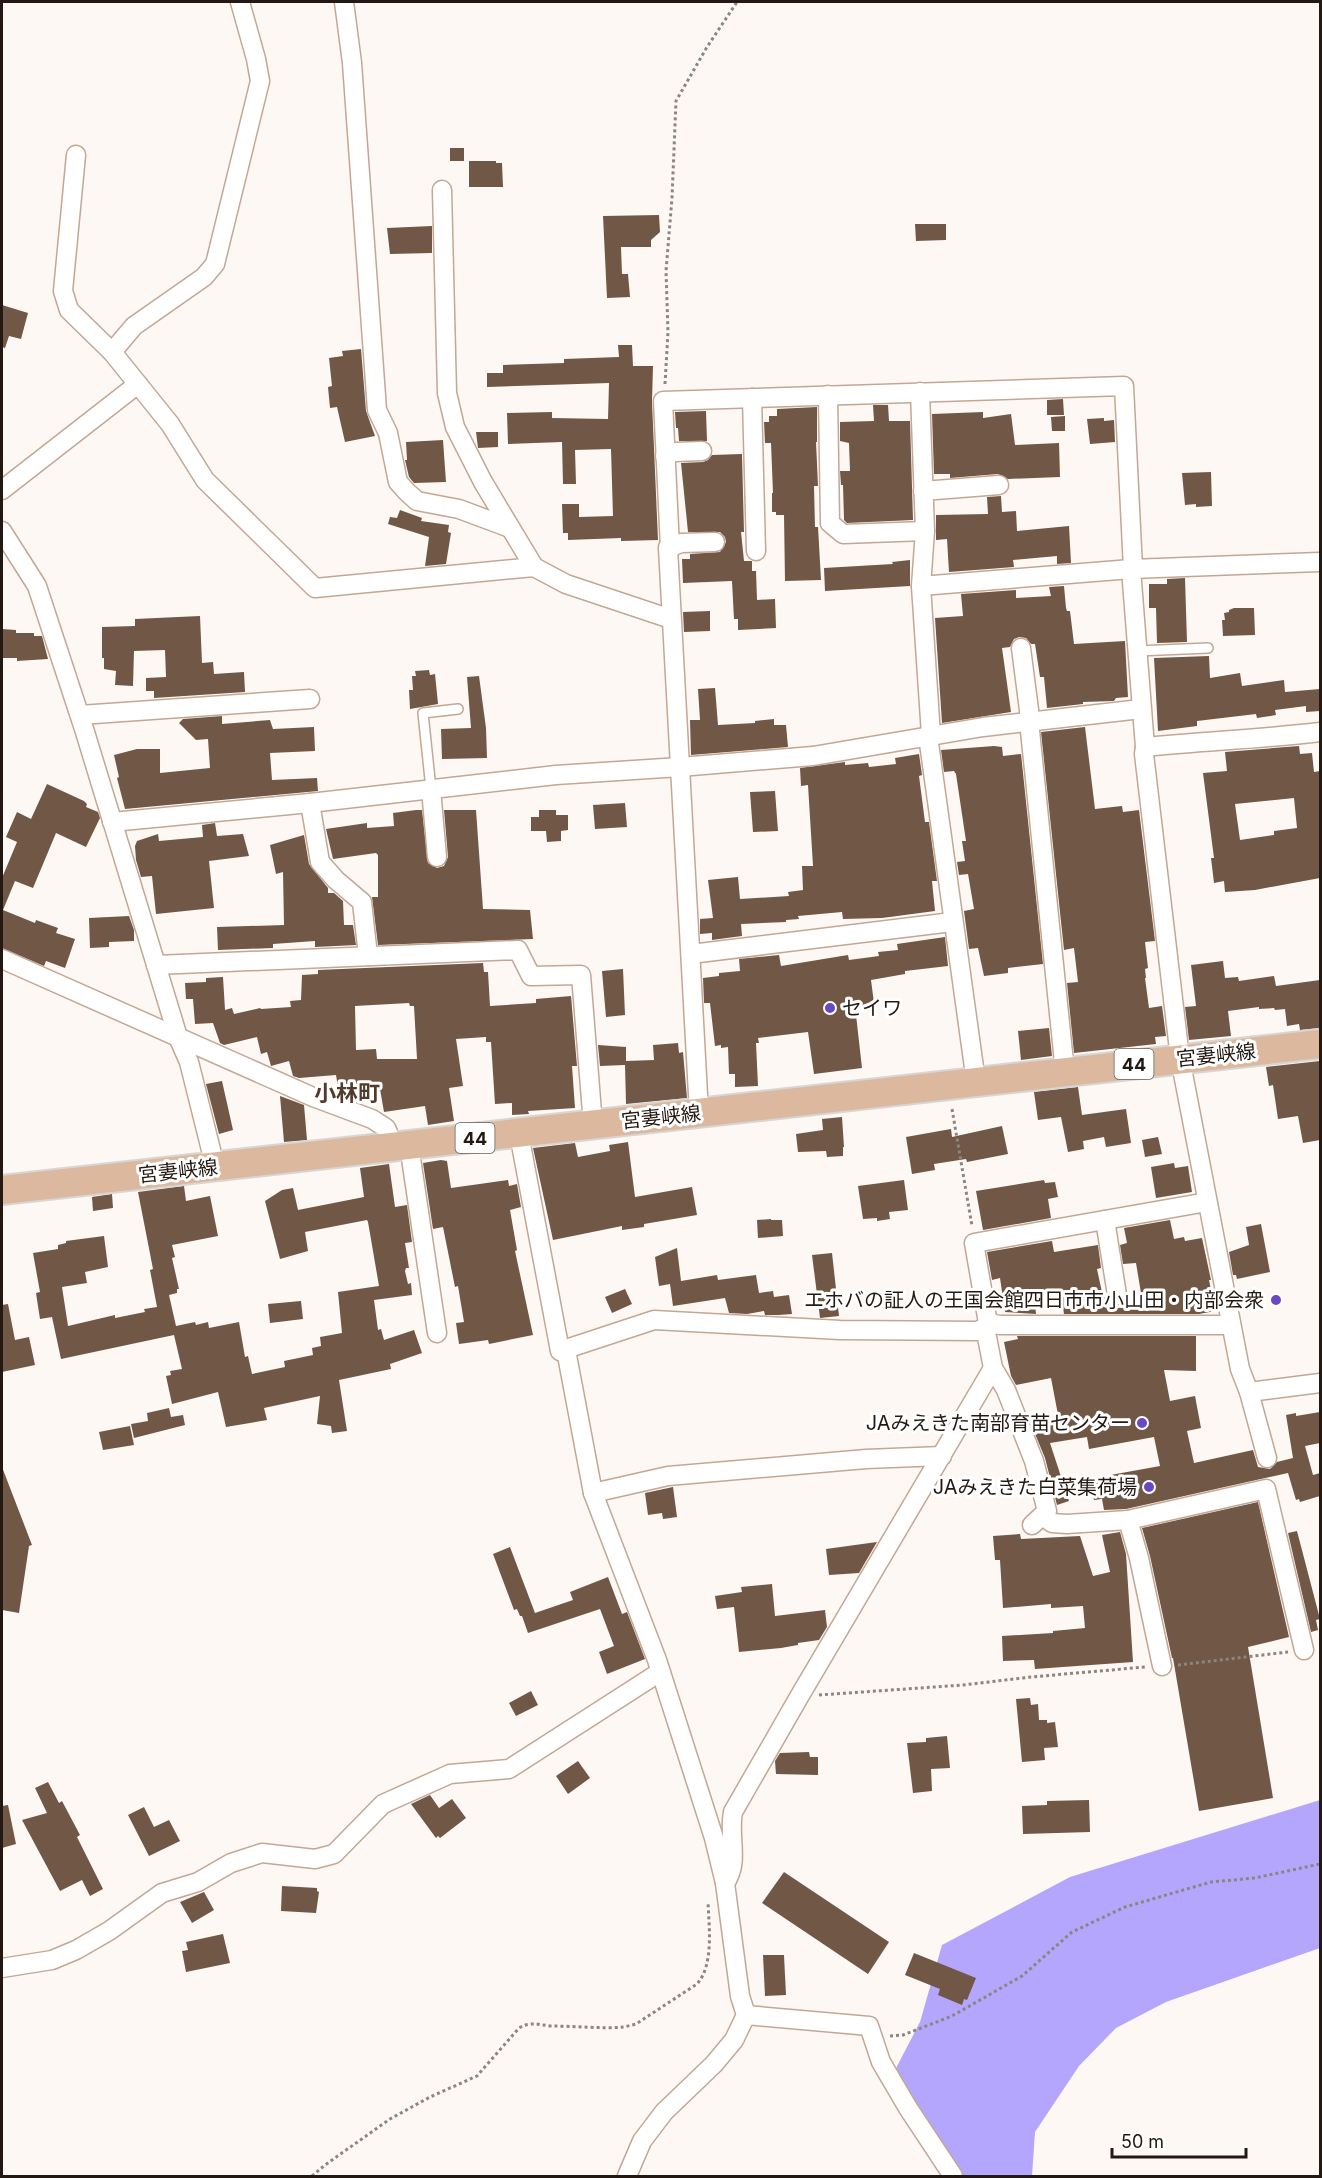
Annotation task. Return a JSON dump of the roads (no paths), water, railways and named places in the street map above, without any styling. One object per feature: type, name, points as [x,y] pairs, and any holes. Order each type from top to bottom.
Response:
[{"type":"main road","name":"宮妻峡線","points":[[2,1190],[1320,1044]]},
{"type":"street","points":[[112,352],[134,326],[204,276],[215,264],[260,81],[240,2]]},
{"type":"street","points":[[344,2],[352,63],[377,410],[388,433],[398,482],[417,501],[459,510],[510,528]]},
{"type":"street","points":[[76,155],[63,291],[69,310],[112,352],[138,384],[170,424],[205,480],[315,588],[534,567]]},
{"type":"street","points":[[442,190],[447,393],[455,427],[483,482],[534,567],[566,584],[671,620]]},
{"type":"street","points":[[2,490],[138,384]]},
{"type":"street","points":[[699,1113],[692,954],[671,620],[663,400],[1124,386],[1132,569],[1144,754],[1180,1058],[1240,1370],[1249,1392],[1267,1458]]},
{"type":"street","points":[[920,392],[925,531],[921,586],[930,735],[952,922],[976,1082]]},
{"type":"street","points":[[828,395],[830,523],[843,534],[925,531]]},
{"type":"street","points":[[752,398],[756,551]]},
{"type":"street","points":[[665,456],[675,452],[702,451]]},
{"type":"street","points":[[923,491],[999,485]]},
{"type":"street","points":[[2,531],[38,586],[80,715],[178,1037],[189,1062],[215,1166]]},
{"type":"street","points":[[670,548],[681,543],[715,542]]},
{"type":"street","points":[[921,586],[1132,569],[1320,562]]},
{"type":"street","points":[[1021,648],[1065,1071]]},
{"type":"street","points":[[80,715],[310,699]]},
{"type":"street","points":[[112,822],[310,803],[556,775],[813,756],[930,735],[1141,709]]},
{"type":"street","points":[[1145,747],[1198,741],[1249,740],[1320,732]]},
{"type":"street","points":[[431,789],[437,857]]},
{"type":"street","points":[[310,803],[320,862],[336,880],[362,902],[368,956]]},
{"type":"street","points":[[692,954],[952,922]]},
{"type":"street","points":[[156,965],[518,950],[531,976],[581,975],[593,1125]]},
{"type":"street","points":[[2,959],[313,1097],[372,1119],[386,1128],[399,1146],[437,1333]]},
{"type":"street","points":[[519,1134],[560,1352],[654,1320],[851,1330],[978,1331],[987,1325],[1231,1325]]},
{"type":"street","points":[[1207,1202],[974,1243],[993,1368],[1006,1390],[1034,1461],[1047,1511],[1037,1520],[1067,1524],[1128,1520],[1266,1489],[1304,1650]]},
{"type":"street","points":[[1106,1220],[1118,1295]]},
{"type":"street","points":[[566,1350],[594,1493],[660,1672],[714,1838],[725,1883],[739,1973],[740,1996],[746,2015],[734,2040],[714,2064],[664,2112],[642,2141],[627,2176]]},
{"type":"street","points":[[725,1883],[734,1865],[731,1823],[733,1812],[993,1368]]},
{"type":"street","points":[[1249,1392],[1320,1383]]},
{"type":"street","points":[[594,1493],[668,1476],[866,1459],[942,1456]]},
{"type":"street","points":[[1128,1520],[1139,1558],[1162,1666]]},
{"type":"street","points":[[2,1968],[52,1960],[76,1950],[162,1893],[198,1882],[231,1863],[262,1854],[315,1859],[334,1854],[383,1804],[450,1774],[509,1769],[660,1672]]},
{"type":"street","points":[[746,2015],[869,2026],[881,2062],[953,2176]]},
{"type":"lane","points":[[1137,651],[1208,648]]},
{"type":"lane","points":[[431,789],[423,713],[458,709]]},
{"type":"place","name":"セイワ","points":[[830,1008]]},
{"type":"place","name":"エホバの証人の王国会館四日市市小山田・内部会衆","points":[[1276,1300]]},
{"type":"place","name":"JAみえきた南部育苗センター","points":[[1142,1423]]},
{"type":"place","name":"JAみえきた白菜集荷場","points":[[1149,1487]]},
{"type":"district","name":"小林町","points":[[347,1093]]}]
